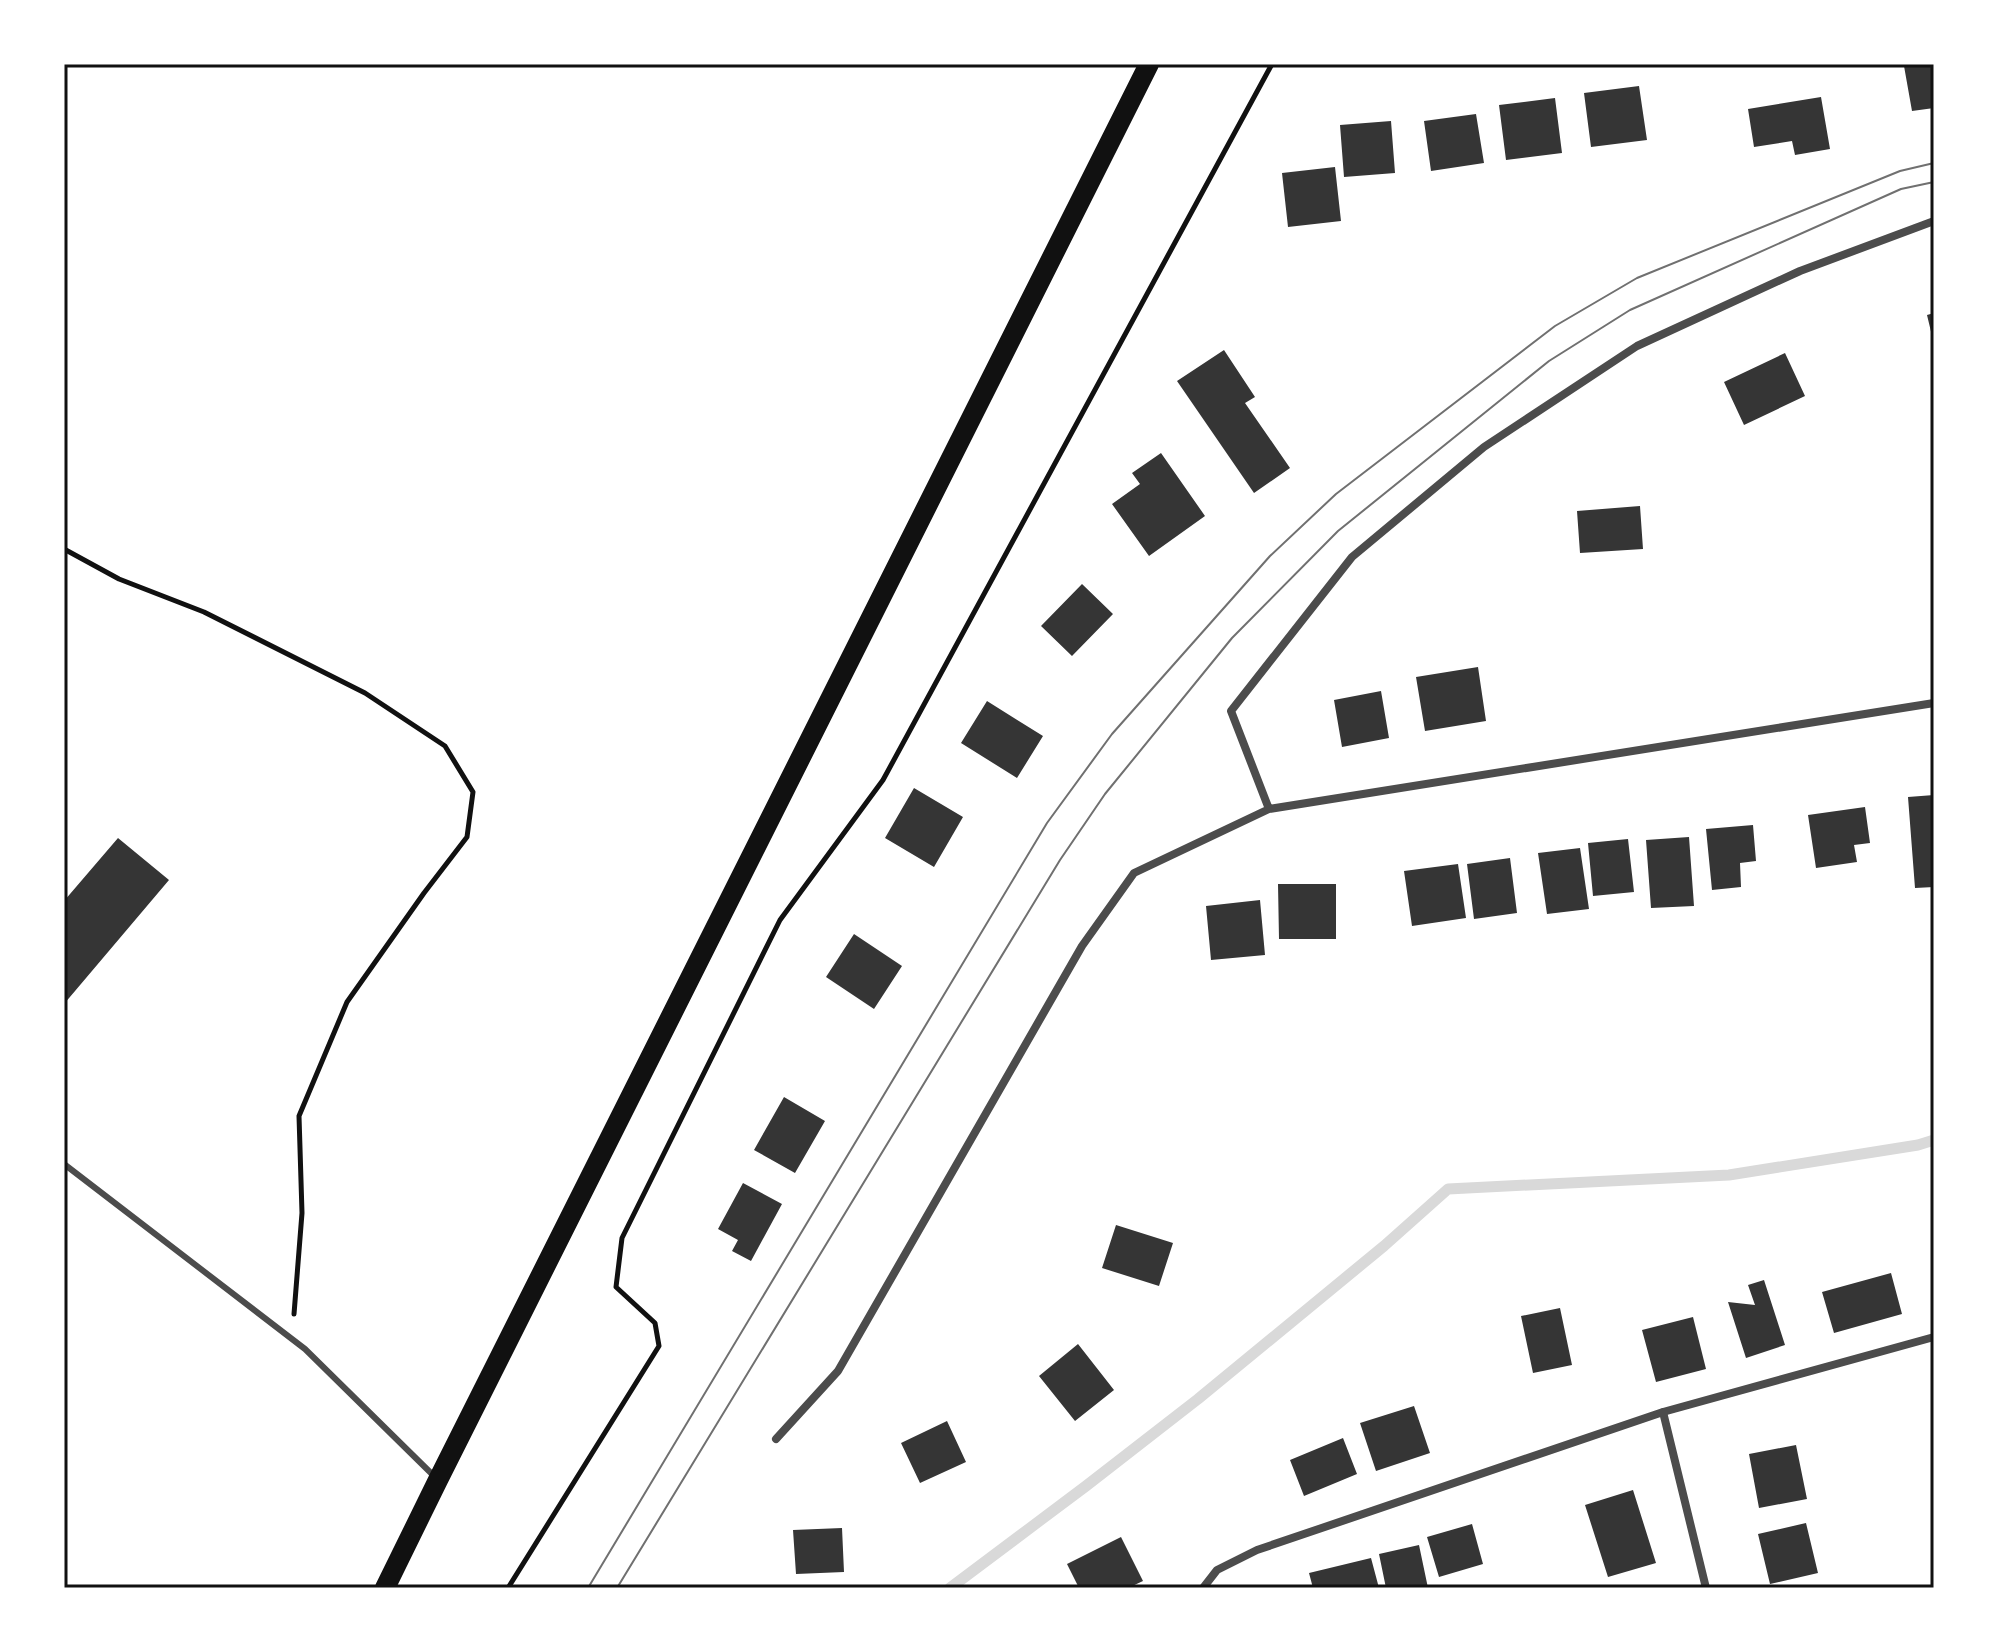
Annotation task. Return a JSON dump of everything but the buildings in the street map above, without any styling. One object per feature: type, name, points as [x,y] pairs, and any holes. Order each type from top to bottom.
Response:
[{"type":"main road","points":[[385,1588],[1149,64]]},
{"type":"street","points":[[1269,809],[1231,711],[1352,557],[1484,447],[1637,346],[1800,271],[1934,221]]},
{"type":"street","points":[[776,1439],[838,1371],[1082,946],[1134,873],[1269,809],[1934,703]]},
{"type":"street","points":[[1203,1588],[1217,1570],[1257,1550],[1663,1412],[1934,1337]]},
{"type":"street","points":[[1663,1412],[1706,1588]]},
{"type":"lane","points":[[64,1164],[305,1349],[438,1480]]},
{"type":"path","points":[[508,1588],[659,1346],[655,1323],[616,1287],[622,1238],[780,920],[883,780],[1272,64]]},
{"type":"path","points":[[64,549],[119,579],[204,612],[365,693],[445,746],[473,792],[467,837],[347,1002],[299,1116],[302,1213],[291,1339]]},
{"type":"waterway","points":[[950,1588],[1198,1399],[1384,1246],[1448,1189],[1729,1175],[1934,1140]]},
{"type":"tram line","points":[[588,1588],[1047,823],[1112,734],[1270,556],[1336,494],[1555,326],[1637,278],[1900,171],[1934,163]]},
{"type":"tram line","points":[[617,1588],[1060,860],[1105,794],[1232,638],[1338,531],[1549,361],[1630,310],[1901,189],[1934,182]]}]
